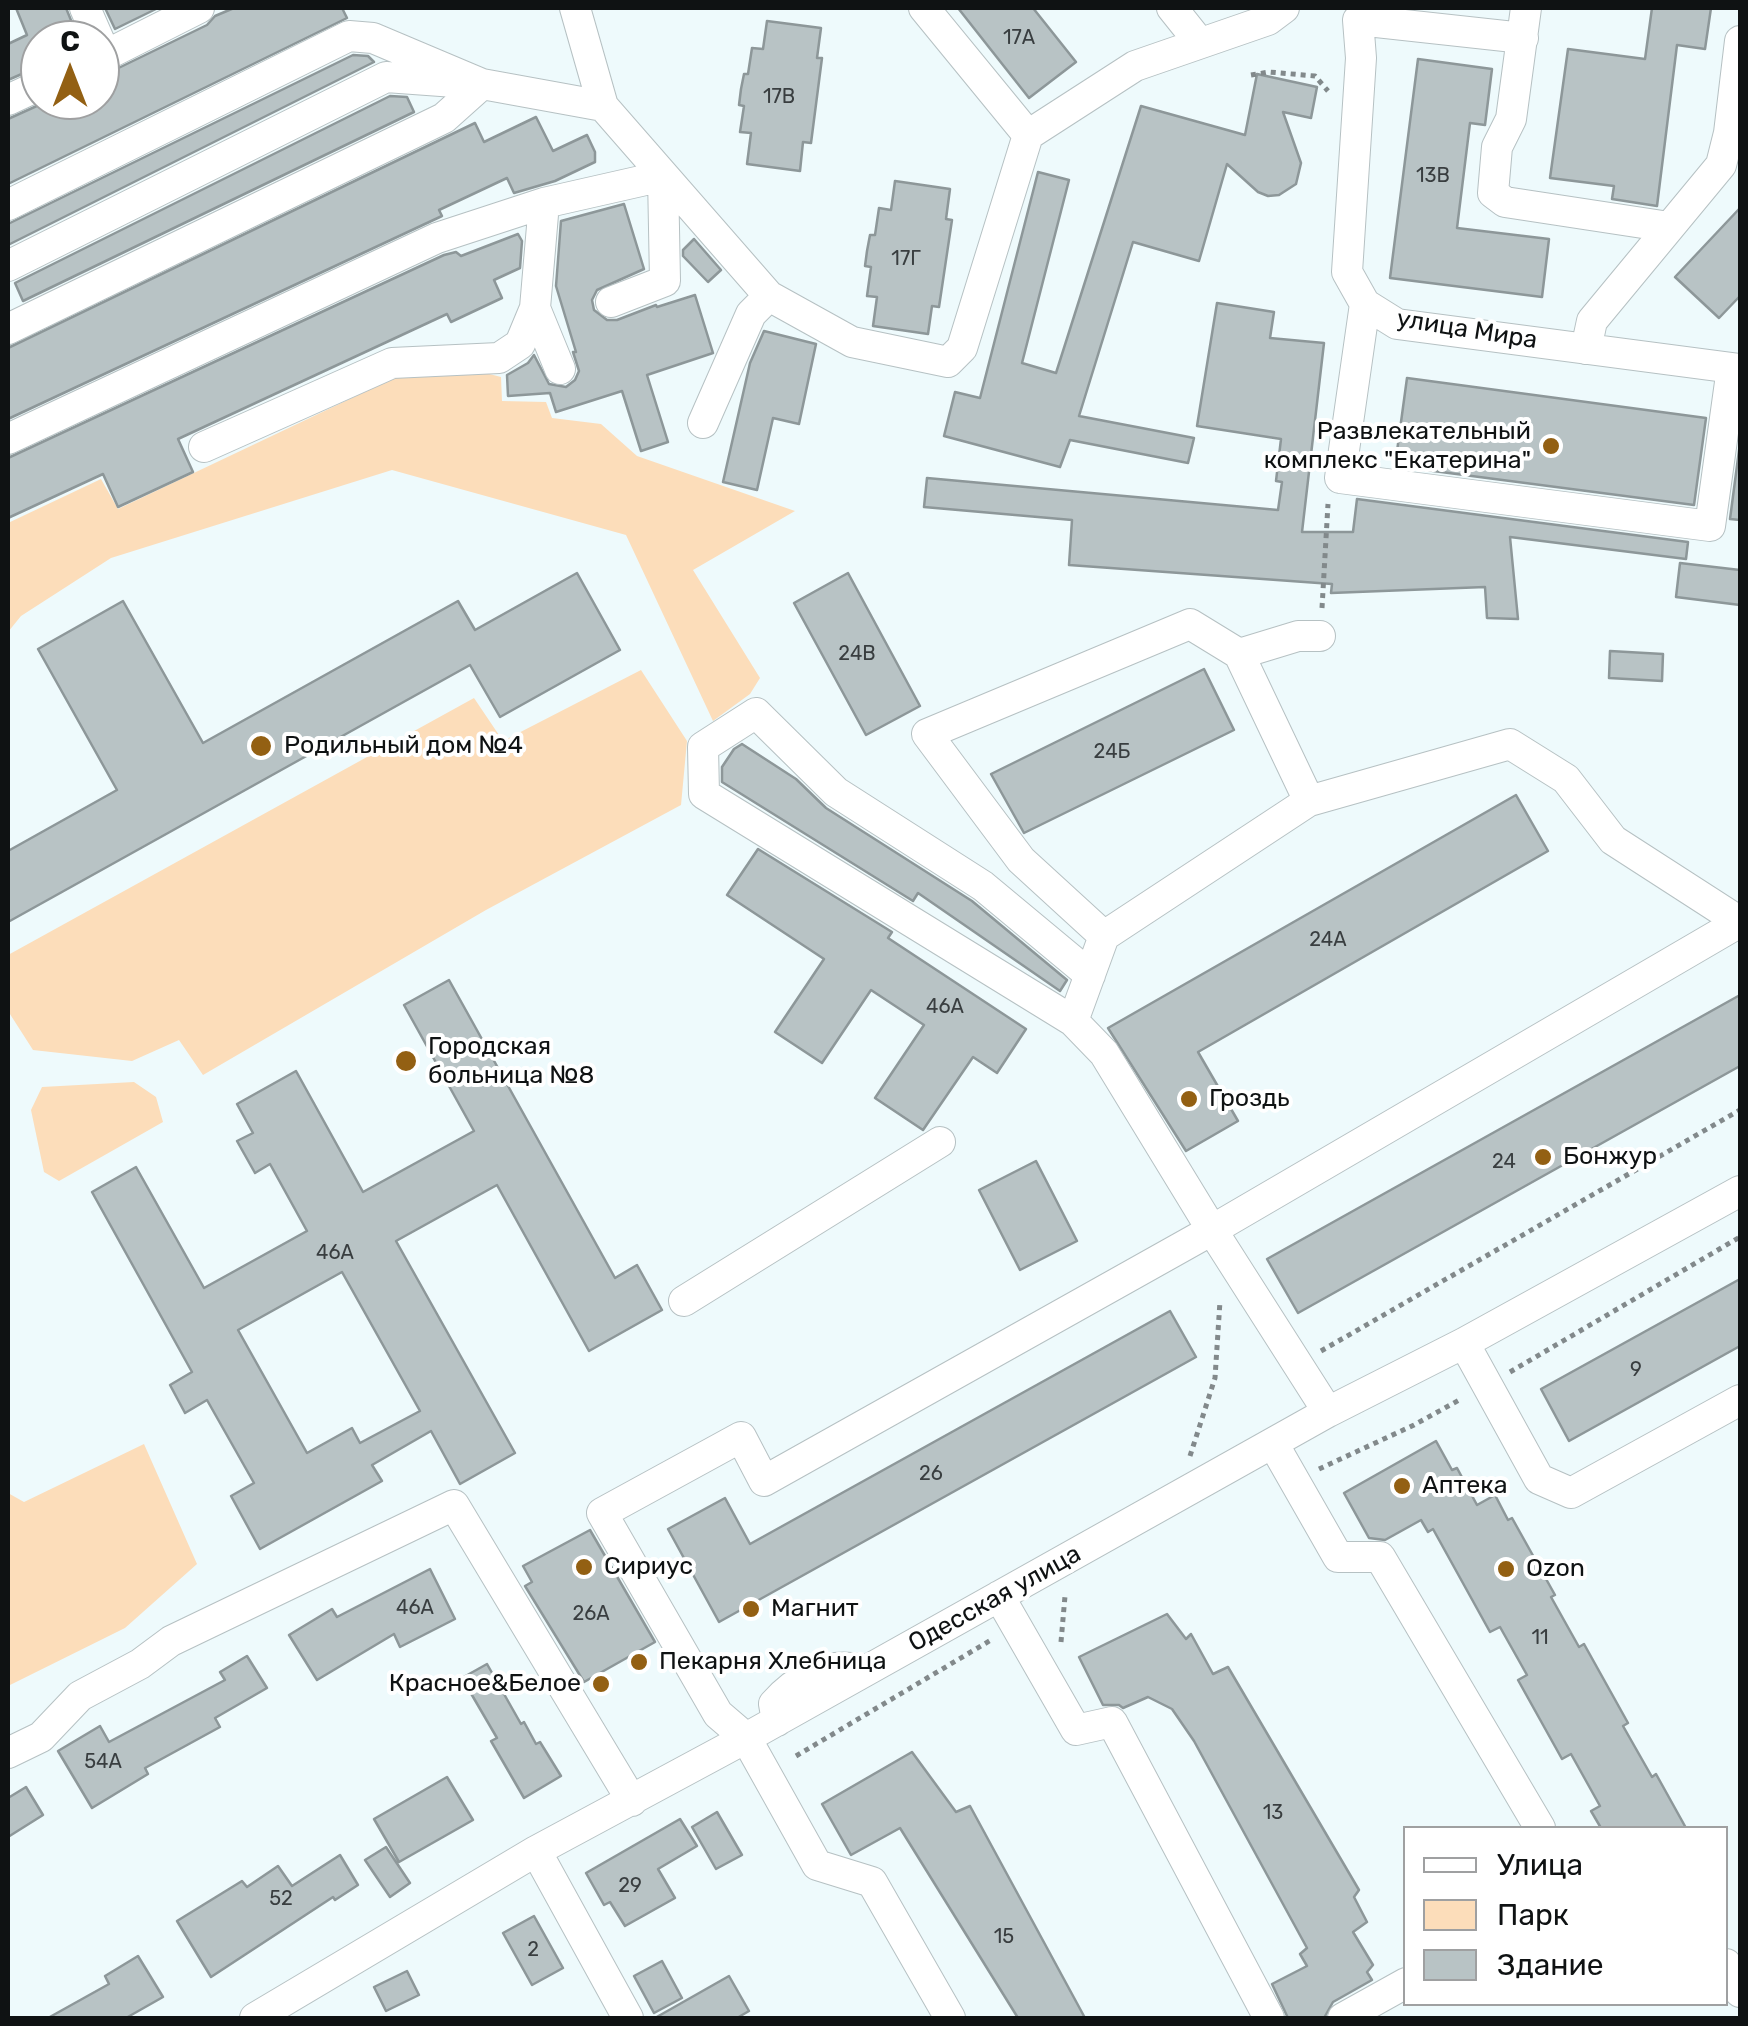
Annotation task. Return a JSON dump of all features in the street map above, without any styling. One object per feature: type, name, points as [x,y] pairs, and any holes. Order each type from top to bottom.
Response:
[{"type":"street","points":[[575,8],[603,106],[769,296],[852,342],[948,362],[962,348],[1028,135],[1135,66],[1268,20],[1284,8]]},
{"type":"street","points":[[924,8],[1028,135]]},
{"type":"street","points":[[1172,8],[1200,43]]},
{"type":"street","points":[[120,41],[193,9]]},
{"type":"street","points":[[1355,12],[1524,23],[1511,119],[1497,147],[1493,193],[1505,202],[1669,227]]},
{"type":"street","name":"улица Мира","points":[[1355,12],[1360,58],[1347,272],[1365,304],[1397,324],[1736,369]]},
{"type":"street","points":[[8,205],[349,36],[373,38],[482,84]]},
{"type":"street","points":[[1586,349],[1592,321],[1721,165],[1735,136],[1740,40]]},
{"type":"street","points":[[8,266],[386,77],[482,84],[603,106]]},
{"type":"street","points":[[12,317],[444,118],[482,84]]},
{"type":"street","points":[[8,438],[437,238],[544,203],[662,176]]},
{"type":"street","points":[[610,302],[665,281],[662,176]]},
{"type":"street","points":[[204,447],[392,363],[499,358],[520,344],[536,308],[544,203]]},
{"type":"street","points":[[703,423],[751,314],[769,296]]},
{"type":"street","points":[[1365,304],[1340,478],[1710,526],[1736,369]]},
{"type":"street","points":[[536,308],[560,369]]},
{"type":"street","points":[[1104,936],[1022,860],[927,734],[1190,624],[1239,654],[1309,801]]},
{"type":"street","points":[[1239,654],[1298,636],[1320,636]]},
{"type":"street","points":[[1090,975],[983,886],[836,792],[756,713],[703,747],[704,794],[1073,1021],[1104,1053],[1328,1412]]},
{"type":"street","points":[[950,2018],[872,1882],[817,1865],[746,1738],[718,1714],[602,1513],[741,1437],[764,1481],[1218,1239],[1740,922],[1613,840],[1566,779],[1510,744],[1309,801],[1104,936],[1073,1021]]},
{"type":"street","points":[[684,1301],[940,1142]]},
{"type":"street","name":"Одесская улица","points":[[267,2016],[536,1851],[778,1721],[1328,1412],[1464,1343],[1740,1191]]},
{"type":"street","points":[[1464,1343],[1539,1479],[1571,1493],[1740,1400]]},
{"type":"street","points":[[1274,1445],[1338,1557],[1380,1557],[1539,1826]]},
{"type":"street","points":[[8,1753],[41,1737],[80,1696],[140,1664],[171,1641],[454,1505],[632,1801]]},
{"type":"street","points":[[999,1596],[1076,1730],[1112,1722],[1269,2018]]},
{"type":"street","points":[[536,1851],[628,2018]]},
{"type":"street","points":[[1728,1968],[1740,1992]]},
{"type":"street","points":[[1342,2018],[1403,1985]]},
{"type":"path","points":[[1251,75],[1269,72],[1314,76],[1328,91],[1328,104]]},
{"type":"path","points":[[1320,636],[1328,502]]},
{"type":"path","points":[[1297,1365],[1740,1110]]},
{"type":"path","points":[[1205,1450],[1189,1459],[1216,1378],[1218,1239]]},
{"type":"path","points":[[1061,1645],[1065,1596]]},
{"type":"green space","points":[[474,370],[501,377],[502,401],[546,402],[552,418],[601,424],[637,456],[795,511],[693,570],[760,678],[750,694],[713,721],[626,535],[392,470],[111,558],[21,616],[8,632],[8,523],[101,479],[118,509],[394,378]]},
{"type":"green space","points":[[641,670],[687,741],[681,805],[486,910],[203,1075],[179,1040],[132,1061],[33,1050],[8,1011],[8,955],[474,698],[503,741]]},
{"type":"green space","points":[[134,1082],[156,1097],[163,1122],[59,1181],[44,1172],[31,1110],[42,1087]]},
{"type":"green space","points":[[144,1444],[197,1564],[125,1628],[8,1686],[8,1493],[24,1502]]},
{"type":"building","points":[[16,8],[66,8],[71,20],[21,20]]},
{"type":"building","points":[[105,8],[158,8],[120,27],[120,20],[111,20]]},
{"type":"building","points":[[234,8],[342,8],[347,18],[8,184],[8,119],[20,114],[20,120],[120,120],[120,67],[207,25],[215,16]]},
{"type":"building","points":[[958,8],[1033,8],[1076,62],[1029,98]]},
{"type":"building","points":[[1652,8],[1711,8],[1705,49],[1677,45],[1657,206],[1612,199],[1614,186],[1550,178],[1568,49],[1645,59]]},
{"type":"building","points":[[767,21],[821,28],[817,58],[822,58],[811,143],[803,142],[800,171],[747,164],[751,133],[740,132],[744,106],[739,105],[741,89],[752,48],[763,49]]},
{"type":"building","points":[[20,38],[20,75],[8,80],[8,44]]},
{"type":"building","points":[[353,55],[368,56],[374,62],[8,245],[8,224]]},
{"type":"building","points":[[1418,59],[1492,69],[1485,125],[1470,123],[1457,228],[1549,239],[1542,297],[1390,278]]},
{"type":"building","points":[[1257,74],[1317,87],[1311,118],[1283,112],[1301,163],[1296,184],[1279,195],[1268,196],[1227,164],[1199,261],[1133,242],[1079,416],[1194,438],[1188,463],[1070,440],[1060,467],[944,436],[955,392],[980,398],[1038,172],[1069,180],[1022,363],[1056,373],[1141,106],[1245,135]]},
{"type":"building","points":[[390,96],[407,97],[414,112],[23,301],[15,283]]},
{"type":"building","points":[[536,117],[553,151],[587,135],[595,162],[555,181],[514,193],[507,178],[439,210],[442,216],[8,419],[8,348],[475,123],[484,142]]},
{"type":"building","points":[[895,181],[950,189],[946,219],[952,220],[939,307],[932,306],[928,334],[873,326],[877,297],[867,296],[871,267],[865,266],[867,251],[870,235],[875,235],[879,208],[891,210]]},
{"type":"building","points":[[624,204],[644,269],[597,290],[592,300],[594,310],[607,320],[617,320],[695,295],[713,353],[647,375],[668,442],[641,451],[622,391],[556,412],[550,393],[508,396],[507,375],[534,355],[549,384],[566,387],[575,380],[579,371],[576,352],[556,286],[561,221]]},
{"type":"building","points":[[1740,208],[1740,296],[1719,318],[1675,277]]},
{"type":"building","points":[[518,234],[522,241],[520,268],[494,280],[502,298],[451,322],[447,314],[178,439],[193,472],[118,507],[103,474],[8,518],[8,458],[444,255],[456,252],[461,256]]},
{"type":"building","points":[[694,239],[721,270],[708,282],[683,256],[683,250]]},
{"type":"building","points":[[1217,303],[1274,312],[1270,338],[1324,343],[1302,532],[1353,532],[1357,499],[1688,542],[1686,559],[1510,537],[1518,619],[1487,618],[1485,587],[1331,593],[1332,584],[1069,565],[1072,520],[924,507],[927,478],[1278,510],[1282,482],[1276,481],[1281,439],[1197,426]]},
{"type":"building","points":[[764,331],[816,344],[799,424],[773,418],[757,490],[723,482],[750,363]]},
{"type":"building","name":"Развлекательный комплекс \"Екатерина\"","points":[[1407,378],[1706,418],[1694,505],[1395,466]]},
{"type":"building","points":[[1740,443],[1740,520],[1730,519]]},
{"type":"building","points":[[1680,563],[1740,570],[1740,605],[1676,597]]},
{"type":"building","name":"Родильный дом №4","points":[[577,573],[620,650],[500,717],[470,665],[8,922],[8,851],[117,790],[38,649],[123,601],[203,743],[458,601],[475,630]]},
{"type":"building","points":[[848,573],[920,706],[866,735],[794,603]]},
{"type":"building","points":[[1610,651],[1663,654],[1662,681],[1609,678]]},
{"type":"building","points":[[1204,669],[1234,730],[1024,833],[991,774]]},
{"type":"building","points":[[742,744],[796,779],[826,808],[972,901],[1067,980],[1060,991],[918,893],[913,901],[722,782],[722,767]]},
{"type":"building","points":[[1516,795],[1548,851],[1198,1052],[1238,1121],[1186,1151],[1108,1028]]},
{"type":"building","points":[[758,849],[892,932],[888,938],[1026,1029],[997,1073],[973,1057],[923,1130],[875,1098],[924,1025],[871,990],[822,1063],[775,1032],[824,959],[727,895]]},
{"type":"building","points":[[449,980],[615,1278],[637,1265],[662,1310],[589,1351],[497,1185],[396,1241],[515,1453],[460,1484],[431,1431],[372,1465],[382,1481],[260,1549],[231,1496],[254,1483],[207,1400],[185,1413],[170,1385],[192,1372],[92,1192],[136,1167],[204,1288],[307,1231],[270,1164],[255,1173],[237,1141],[253,1133],[237,1104],[296,1071],[363,1192],[474,1131],[404,1005]],"holes":[[[342,1272],[420,1411],[360,1443],[352,1428],[307,1453],[238,1330]]]},
{"type":"building","points":[[1740,995],[1740,1066],[1298,1313],[1267,1259]]},
{"type":"building","points":[[1036,1161],[1077,1241],[1020,1270],[979,1190]]},
{"type":"building","points":[[1740,1279],[1740,1346],[1569,1441],[1541,1389]]},
{"type":"building","points":[[1170,1311],[1196,1357],[719,1622],[668,1529],[725,1498],[750,1544]]},
{"type":"building","points":[[1436,1441],[1452,1470],[1457,1468],[1477,1505],[1495,1495],[1555,1595],[1551,1597],[1579,1647],[1584,1644],[1628,1723],[1623,1726],[1652,1777],[1656,1774],[1685,1826],[1600,1826],[1591,1811],[1600,1806],[1571,1754],[1562,1759],[1518,1680],[1527,1675],[1500,1627],[1490,1632],[1433,1529],[1428,1532],[1421,1520],[1385,1540],[1369,1538],[1344,1493]]},
{"type":"building","points":[[590,1530],[655,1642],[584,1682],[525,1586],[532,1582],[523,1566]]},
{"type":"building","points":[[430,1569],[455,1619],[400,1647],[394,1634],[317,1680],[289,1635],[332,1609],[337,1617]]},
{"type":"building","points":[[1167,1614],[1186,1639],[1191,1634],[1213,1674],[1228,1667],[1359,1890],[1354,1897],[1367,1922],[1353,1932],[1373,1965],[1367,1972],[1372,1980],[1333,2002],[1324,2018],[1288,2018],[1272,1984],[1307,1966],[1300,1954],[1307,1948],[1194,1741],[1172,1709],[1148,1697],[1123,1708],[1103,1705],[1079,1657]]},
{"type":"building","points":[[247,1656],[267,1688],[215,1718],[220,1727],[145,1768],[148,1774],[92,1808],[58,1751],[100,1726],[109,1742],[225,1680],[220,1672]]},
{"type":"building","points":[[487,1664],[521,1724],[524,1722],[536,1744],[540,1742],[561,1776],[524,1798],[491,1741],[497,1738],[462,1678]]},
{"type":"building","points":[[912,1752],[956,1812],[970,1806],[1085,2018],[1018,2018],[900,1828],[851,1855],[822,1804]]},
{"type":"building","points":[[447,1777],[473,1820],[399,1862],[374,1819]]},
{"type":"building","points":[[26,1787],[43,1815],[8,1837],[8,1798]]},
{"type":"building","points":[[717,1812],[742,1855],[716,1869],[692,1827]]},
{"type":"building","points":[[680,1819],[697,1846],[658,1869],[675,1898],[625,1926],[610,1902],[604,1905],[586,1873]]},
{"type":"building","points":[[386,1847],[410,1883],[390,1897],[365,1860]]},
{"type":"building","points":[[340,1855],[358,1885],[335,1900],[333,1897],[211,1977],[177,1921],[242,1881],[247,1887],[278,1866],[292,1886]]},
{"type":"building","points":[[534,1916],[563,1968],[532,1985],[503,1933]]},
{"type":"building","points":[[138,1956],[163,1997],[126,2018],[48,2018],[109,1984],[105,1976]]},
{"type":"building","points":[[662,1961],[682,1998],[654,2013],[634,1976]]},
{"type":"building","points":[[407,1971],[419,1995],[386,2011],[374,1987]]},
{"type":"building","points":[[729,1976],[749,2011],[737,2018],[655,2018]]},
{"type":"place","name":"Развлекательный комплекс \"Екатерина\"","points":[[1551,446]]},
{"type":"place","name":"Родильный дом №4","points":[[261,746]]},
{"type":"place","name":"Городская больница №8","points":[[406,1061]]},
{"type":"place","name":"Гроздь","points":[[1189,1099]]},
{"type":"place","name":"Бонжур","points":[[1543,1157]]},
{"type":"place","name":"Аптека","points":[[1402,1486]]},
{"type":"place","name":"Сириус","points":[[584,1567]]},
{"type":"place","name":"Ozon","points":[[1506,1569]]},
{"type":"place","name":"Магнит","points":[[751,1609]]},
{"type":"place","name":"Пекарня Хлебница","points":[[639,1662]]},
{"type":"place","name":"Красное&Белое","points":[[601,1684]]}]
